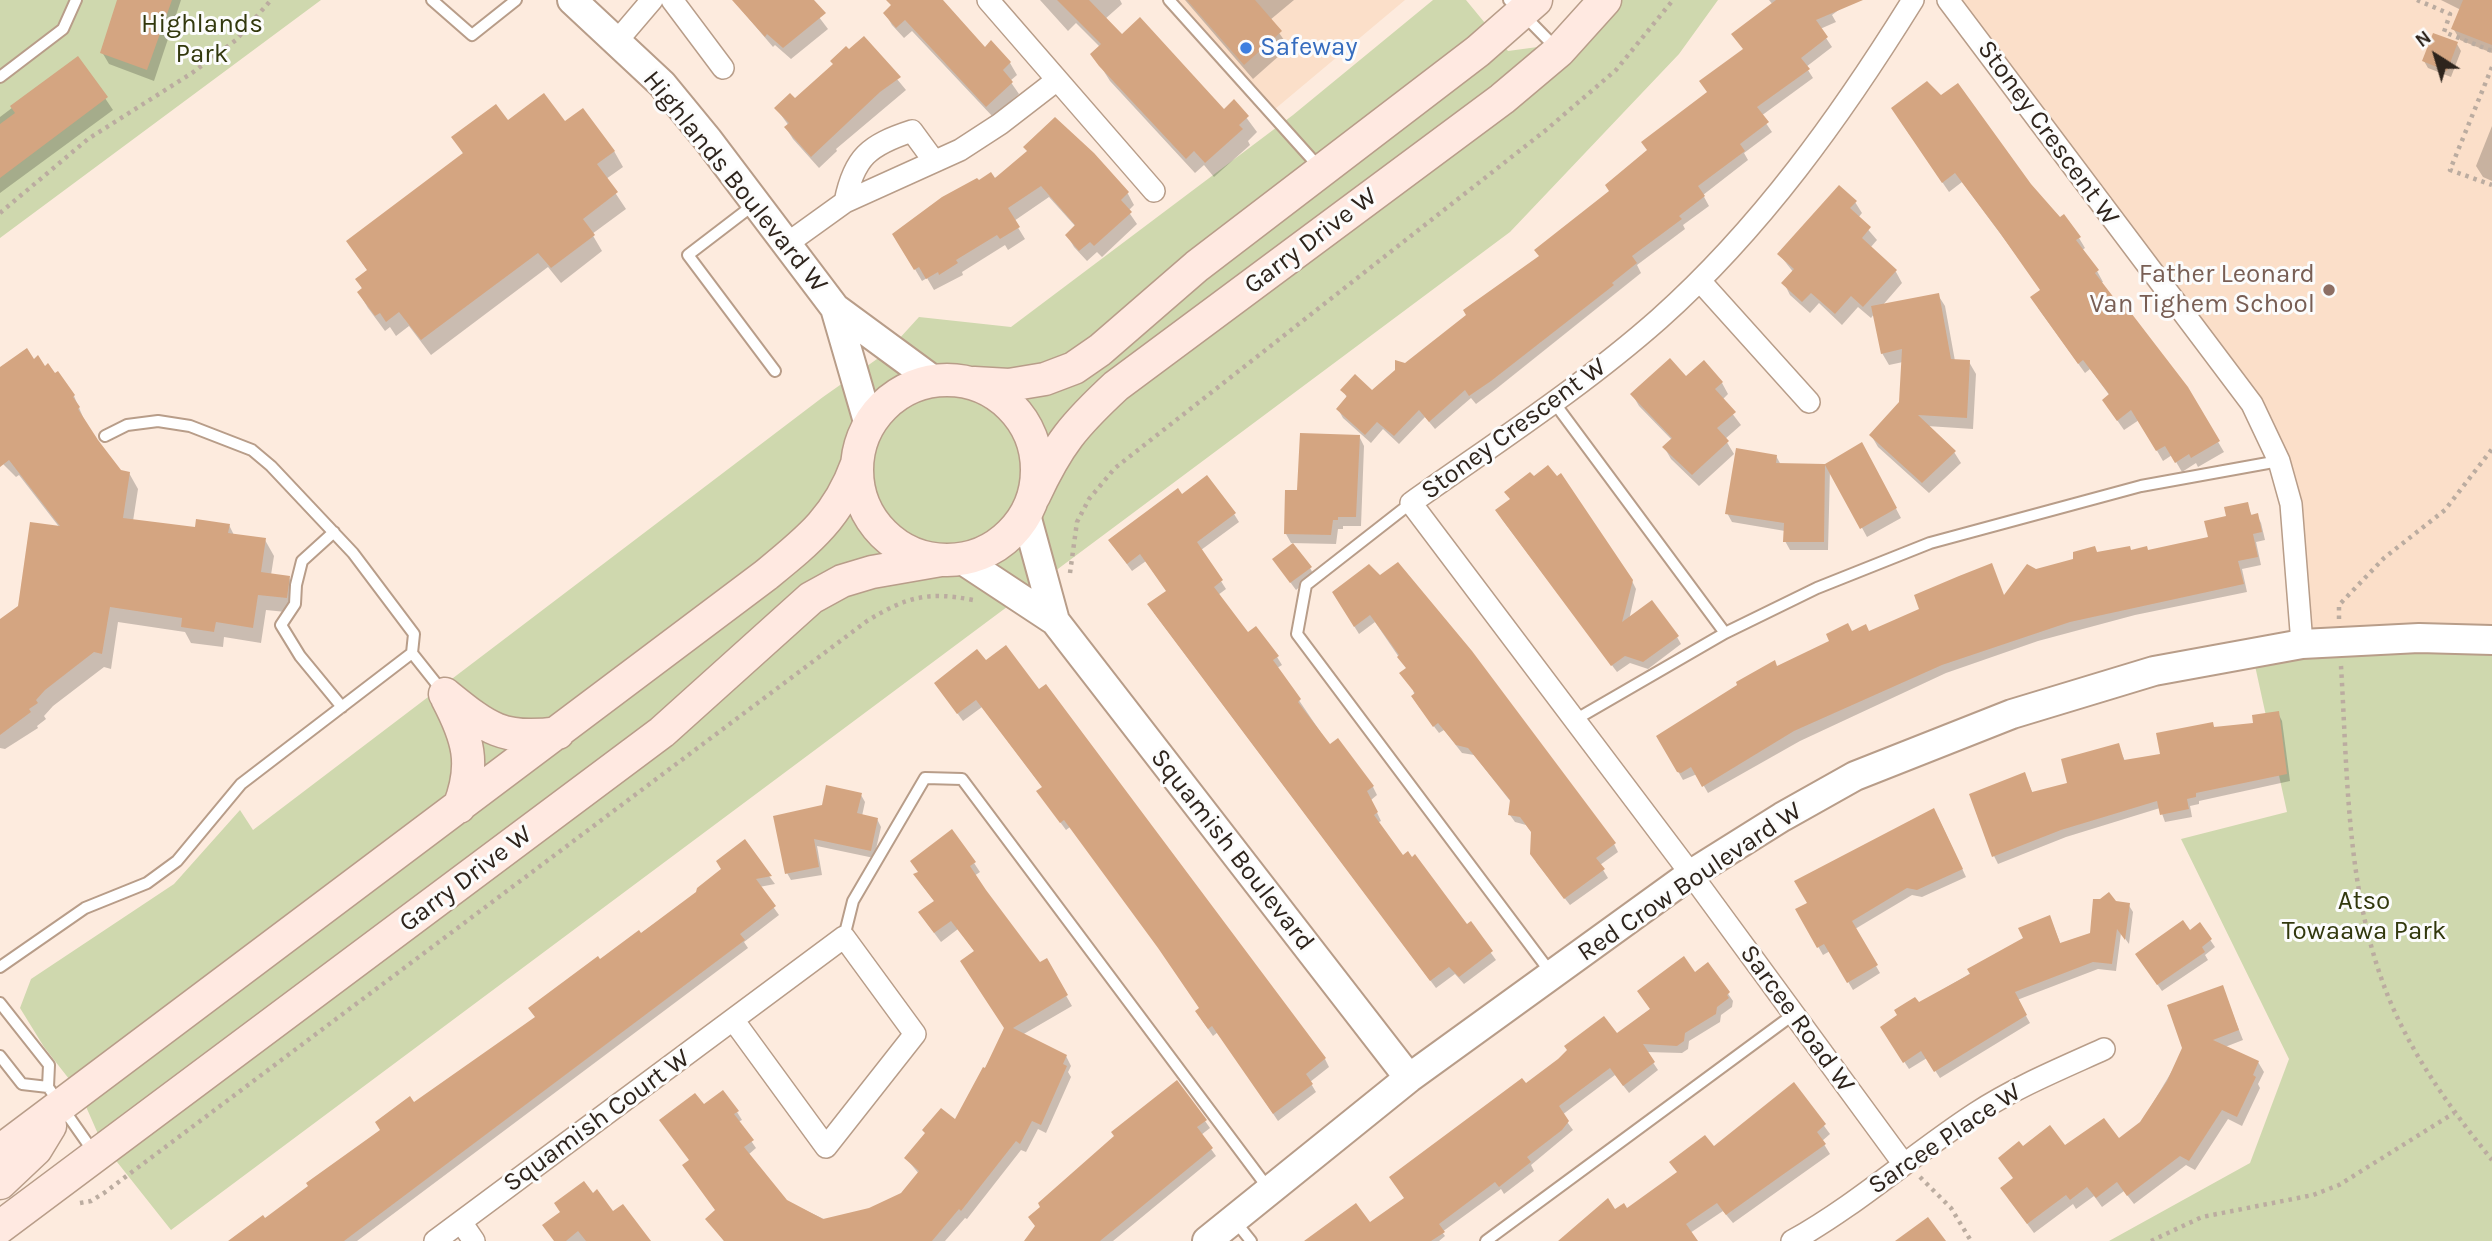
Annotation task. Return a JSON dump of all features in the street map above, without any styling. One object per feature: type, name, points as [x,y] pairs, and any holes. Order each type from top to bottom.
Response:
[{"type":"main road","name":"Garry Drive W","points":[[1030,505],[1052,458],[1076,423],[1116,386],[1502,99],[1559,51],[1605,0]]},
{"type":"main road","name":"Garry Drive W","points":[[974,383],[1009,385],[1045,379],[1074,368],[1100,350],[1198,265],[1323,171],[1522,5]]},
{"type":"main road","points":[[0,1151],[55,1097],[459,807],[806,542],[832,516],[848,490],[869,425],[896,396],[933,380],[974,383],[1009,403],[1022,418],[1037,456],[1038,476],[1030,505],[999,544],[951,560],[902,548],[879,529],[863,503],[857,464]]},
{"type":"main road","name":"Garry Drive W","points":[[0,1227],[662,732],[811,598],[842,581],[872,572],[951,560]]},
{"type":"main road","points":[[445,694],[475,719],[499,732],[527,738],[558,733]]},
{"type":"main road","points":[[445,694],[463,728],[469,757],[468,783],[459,807]]},
{"type":"main road","points":[[0,1183],[36,1149],[55,1097]]},
{"type":"street","name":"Highlands Boulevard W","points":[[572,0],[662,84],[788,243],[835,308],[933,380]]},
{"type":"street","points":[[617,41],[652,0]]},
{"type":"street","points":[[672,0],[723,68]]},
{"type":"street","points":[[988,0],[1154,191]]},
{"type":"street","name":"Stoney Crescent W","points":[[1692,874],[1573,721],[1411,503],[1617,355],[1700,281],[1793,175],[1843,107],[1913,0]]},
{"type":"street","name":"Stoney Crescent W","points":[[1948,0],[2245,393],[2279,461],[2291,504],[2302,643]]},
{"type":"street","points":[[788,243],[845,202],[934,161],[1000,124],[1057,80]]},
{"type":"street","points":[[845,202],[851,173],[866,154],[892,138],[912,131],[934,161]]},
{"type":"street","points":[[1700,281],[1809,402]]},
{"type":"street","name":"Highlands Boulevard W","points":[[835,308],[869,425]]},
{"type":"street","name":"Squamish Boulevard","points":[[1030,505],[1055,621]]},
{"type":"street","name":"Squamish Boulevard","points":[[951,560],[1055,621],[1409,1079]]},
{"type":"street","name":"Red Crow Boulevard W","points":[[1207,1241],[1409,1079],[1692,874],[1782,817],[1855,776],[2012,714],[2154,671],[2302,643],[2419,638],[2492,640]]},
{"type":"street","name":"Sarcee Road W","points":[[1692,874],[1903,1163]]},
{"type":"street","points":[[734,1021],[826,1147],[915,1034],[844,937]]},
{"type":"street","name":"Squamish Court W","points":[[435,1241],[844,937]]},
{"type":"street","name":"Sarcee Place W","points":[[1792,1241],[1826,1223],[1903,1163],[2017,1088],[2104,1049]]},
{"type":"street","points":[[460,1222],[474,1241]]},
{"type":"lane","points":[[0,77],[63,29],[76,0]]},
{"type":"lane","points":[[432,0],[472,35],[516,0]]},
{"type":"lane","points":[[1169,0],[1323,171]]},
{"type":"lane","points":[[1522,5],[1559,51]]},
{"type":"lane","points":[[756,203],[688,255],[775,371]]},
{"type":"lane","points":[[1553,401],[1725,634]]},
{"type":"lane","points":[[105,436],[127,425],[158,421],[190,426],[252,450],[271,466],[354,553],[414,634],[412,653],[445,694]]},
{"type":"lane","points":[[1573,721],[1725,634],[1817,588],[1930,543],[2141,486],[2279,461]]},
{"type":"lane","points":[[1411,503],[1306,585],[1297,634],[1552,975]]},
{"type":"lane","points":[[334,532],[302,561],[295,604],[281,625],[300,656],[342,707]]},
{"type":"lane","points":[[0,967],[85,908],[147,883],[177,861],[241,784],[412,653]]},
{"type":"lane","points":[[844,937],[853,901],[925,778],[962,779],[1269,1189]]},
{"type":"lane","points":[[0,1003],[49,1065],[55,1097],[96,1156]]},
{"type":"lane","points":[[1486,1241],[1794,1013]]},
{"type":"lane","points":[[0,1056],[22,1084],[55,1097]]},
{"type":"lane","points":[[1233,1218],[1251,1241]]},
{"type":"path","points":[[0,213],[88,139],[192,73],[236,40],[271,0]]},
{"type":"path","points":[[1069,577],[1077,522],[1089,499],[1115,468],[1546,130],[1616,70],[1673,0]]},
{"type":"path","points":[[2417,0],[2450,14],[2444,32],[2492,51]]},
{"type":"path","points":[[2492,67],[2450,170],[2492,185]]},
{"type":"path","points":[[2492,449],[2445,510],[2384,558],[2339,605],[2350,826],[2357,883],[2370,944],[2393,1009],[2454,1113],[2492,1160]]},
{"type":"path","points":[[61,1182],[76,1203],[91,1201],[104,1193],[867,621],[893,605],[915,597],[942,594],[982,601]]},
{"type":"path","points":[[2151,1241],[2202,1217],[2326,1190],[2454,1113]]},
{"type":"path","points":[[1903,1163],[1951,1208],[1972,1241]]},
{"type":"shaded area","points":[[1173,0],[1405,0],[1275,109]]},
{"type":"shaded area","name":"Father Leonard Van Tighem School","points":[[1948,0],[2492,0],[2492,640],[2302,644],[2291,504],[2268,434]]},
{"type":"green space","name":"Highlands Park","points":[[0,0],[321,0],[0,238]]},
{"type":"green space","points":[[1433,0],[1466,0],[1508,51],[1560,44],[1601,0],[1718,0],[1679,54],[1510,232],[171,1230],[102,1143],[80,1093],[44,1047],[20,1008],[31,979],[174,884],[240,810],[253,830],[823,397],[887,352],[919,317],[1011,327],[1293,115]]},
{"type":"green space","name":"Atso Towaawa Park","points":[[2492,640],[2492,1241],[2109,1241],[2250,1163],[2289,1059],[2181,839],[2287,812],[2252,652]]},
{"type":"building","points":[[117,0],[172,0],[147,70],[100,53]]},
{"type":"building","points":[[732,0],[814,0],[826,13],[783,48],[767,34],[765,37]]},
{"type":"building","points":[[886,0],[943,0],[985,47],[991,40],[1011,62],[1003,70],[1013,82],[986,107],[905,20],[896,28],[883,13],[891,5]]},
{"type":"building","points":[[1057,0],[1089,0],[1122,34],[1140,17],[1224,109],[1234,99],[1249,116],[1239,125],[1243,129],[1205,163],[1194,151],[1186,159],[1099,66],[1090,54],[1101,44]]},
{"type":"building","name":"Safeway","points":[[1187,0],[1255,0],[1282,31],[1244,65]]},
{"type":"building","points":[[1776,0],[1863,0],[1816,20],[1828,37],[1801,58],[1810,69],[1757,107],[1769,122],[1740,144],[1745,151],[1698,186],[1705,196],[1679,216],[1682,219],[1632,256],[1637,263],[1612,283],[1614,285],[1491,381],[1469,396],[1465,390],[1429,422],[1419,410],[1394,436],[1377,422],[1365,435],[1336,409],[1347,396],[1340,390],[1355,374],[1372,390],[1395,370],[1395,360],[1405,363],[1466,315],[1463,310],[1539,256],[1534,250],[1609,191],[1605,185],[1647,150],[1641,142],[1707,92],[1699,81],[1743,49],[1731,34]]},
{"type":"building","points":[[2463,0],[2492,0],[2492,45],[2451,29]]},
{"type":"building","points":[[2433,33],[2458,42],[2447,71],[2422,61]]},
{"type":"building","points":[[864,36],[901,77],[880,92],[811,157],[784,127],[789,123],[774,108],[790,93],[795,98],[833,64],[830,61],[846,46],[849,49]]},
{"type":"building","points":[[78,56],[108,97],[0,178],[0,124],[15,113],[10,106]]},
{"type":"building","points":[[1927,81],[1941,95],[1958,83],[2031,184],[2060,217],[2064,214],[2081,237],[2076,240],[2099,270],[2095,273],[2121,307],[2125,305],[2188,387],[2220,441],[2191,458],[2189,454],[2175,463],[2165,446],[2156,451],[2131,410],[2117,421],[2102,400],[2109,394],[2083,360],[2078,364],[2030,297],[2040,290],[2000,233],[1955,173],[1942,183],[1891,108]]},
{"type":"building","points":[[544,93],[565,121],[583,108],[615,151],[597,164],[618,192],[583,219],[595,235],[551,268],[538,253],[421,340],[399,312],[386,322],[380,313],[375,316],[357,292],[362,288],[355,279],[367,270],[346,241],[463,153],[451,137],[496,104],[508,120]]},
{"type":"building","points":[[1055,117],[1094,153],[1129,192],[1121,200],[1132,212],[1094,246],[1090,242],[1079,251],[1065,235],[1075,225],[1041,186],[1008,208],[1020,227],[1000,239],[997,235],[956,260],[958,263],[939,275],[938,272],[926,279],[919,267],[914,270],[892,234],[942,197],[991,172],[995,178],[1027,151],[1023,147]]},
{"type":"building","points":[[1839,185],[1857,201],[1850,208],[1871,227],[1862,238],[1897,270],[1863,307],[1851,296],[1835,314],[1811,293],[1802,302],[1781,283],[1794,269],[1777,254]]},
{"type":"building","points":[[1939,293],[1951,359],[1970,360],[1967,418],[1918,415],[1956,451],[1922,483],[1869,435],[1899,402],[1902,349],[1881,354],[1871,306]]},
{"type":"building","points":[[27,348],[34,359],[38,355],[45,366],[48,363],[55,373],[58,371],[75,395],[73,397],[80,407],[78,409],[98,440],[121,470],[130,472],[123,518],[195,527],[196,519],[230,524],[228,533],[266,538],[261,572],[290,576],[287,598],[258,595],[253,628],[216,622],[214,632],[181,627],[182,618],[110,607],[102,654],[94,652],[45,690],[36,700],[38,703],[29,709],[31,712],[0,735],[0,619],[18,606],[30,522],[60,526],[9,460],[0,467],[0,367]]},
{"type":"building","points":[[1670,358],[1686,376],[1704,360],[1723,382],[1715,389],[1736,412],[1717,428],[1729,441],[1692,475],[1662,447],[1672,438],[1630,394]]},
{"type":"building","points":[[1300,433],[1360,435],[1356,517],[1338,517],[1338,520],[1333,520],[1331,535],[1284,534],[1285,490],[1297,490]]},
{"type":"building","points":[[1862,442],[1897,508],[1860,529],[1825,465],[1824,542],[1783,542],[1784,523],[1725,514],[1736,448],[1777,455],[1776,463],[1825,464]]},
{"type":"building","points":[[1548,465],[1557,476],[1561,473],[1633,580],[1622,622],[1652,600],[1679,636],[1643,662],[1625,656],[1611,666],[1495,510],[1510,499],[1504,492],[1530,472],[1534,476]]},
{"type":"building","points":[[1207,475],[1236,513],[1197,542],[1223,580],[1214,587],[1248,632],[1256,626],[1279,656],[1273,660],[1301,699],[1298,702],[1330,744],[1338,738],[1374,786],[1367,791],[1378,812],[1374,815],[1403,855],[1408,851],[1412,857],[1415,854],[1467,924],[1471,921],[1493,951],[1459,977],[1449,967],[1430,981],[1147,604],[1166,591],[1140,554],[1127,564],[1108,540],[1178,488],[1182,494]]},
{"type":"building","points":[[2248,502],[2251,515],[2258,513],[2262,532],[2253,534],[2258,557],[2238,561],[2244,584],[2070,622],[1942,665],[1794,731],[1702,787],[1691,767],[1681,773],[1677,772],[1656,736],[1737,685],[1736,682],[1775,660],[1777,666],[1829,641],[1826,634],[1848,623],[1852,631],[1866,624],[1869,631],[1919,609],[1914,595],[1959,576],[1992,563],[2004,595],[2027,564],[2036,569],[2073,559],[2073,552],[2095,546],[2097,552],[2130,546],[2131,550],[2147,546],[2148,550],[2208,537],[2204,521],[2226,516],[2224,507]]},
{"type":"building","points":[[1293,543],[1312,567],[1290,583],[1272,559]]},
{"type":"building","points":[[1398,562],[1472,651],[1616,843],[1596,858],[1605,869],[1564,899],[1530,854],[1531,832],[1520,817],[1508,815],[1510,800],[1468,748],[1456,745],[1438,723],[1433,727],[1411,696],[1415,693],[1399,673],[1406,668],[1397,657],[1399,655],[1370,615],[1354,627],[1332,592],[1369,564],[1380,575]]},
{"type":"building","points":[[1006,645],[1039,689],[1046,684],[1326,1058],[1306,1074],[1313,1084],[1273,1114],[1212,1026],[1208,1029],[1195,1011],[1199,1008],[1158,948],[1064,820],[1060,823],[1036,791],[1042,787],[976,700],[957,714],[934,683],[977,649],[986,660]]},
{"type":"building","points":[[2279,711],[2287,774],[2196,793],[2196,797],[2187,799],[2189,809],[2160,815],[2157,801],[2061,830],[1992,857],[1969,794],[2025,772],[2032,792],[2067,783],[2061,759],[2119,743],[2124,760],[2160,754],[2156,733],[2213,722],[2214,727],[2253,723],[2252,715]]},
{"type":"building","points":[[826,785],[862,793],[857,813],[878,818],[871,851],[814,839],[819,867],[785,874],[773,816],[822,805]]},
{"type":"building","points":[[1934,808],[1963,869],[1917,890],[1907,888],[1852,921],[1878,965],[1847,983],[1824,944],[1817,948],[1795,909],[1807,903],[1794,881]]},
{"type":"building","points":[[952,829],[976,862],[970,866],[986,890],[1040,962],[1047,958],[1068,995],[1013,1028],[1067,1055],[1063,1064],[1067,1066],[1041,1125],[1032,1121],[1020,1144],[1016,1141],[961,1211],[959,1209],[932,1241],[724,1241],[705,1219],[715,1210],[682,1165],[689,1160],[659,1120],[695,1093],[704,1104],[723,1090],[739,1111],[734,1114],[754,1140],[744,1147],[787,1200],[823,1219],[869,1208],[901,1193],[919,1171],[904,1158],[925,1133],[922,1130],[941,1108],[955,1119],[983,1067],[985,1068],[1004,1028],[960,961],[974,951],[951,921],[934,933],[918,912],[934,901],[913,874],[918,872],[910,861]]},
{"type":"building","points":[[745,839],[772,876],[756,879],[776,906],[740,934],[745,940],[344,1241],[228,1241],[263,1215],[265,1218],[308,1186],[306,1183],[380,1130],[375,1122],[410,1096],[414,1102],[535,1017],[528,1008],[598,956],[600,959],[639,930],[641,933],[696,892],[697,888],[721,869],[716,861]]},
{"type":"building","points":[[2109,892],[2116,901],[2130,903],[2125,940],[2117,929],[2112,964],[2093,962],[2015,992],[2027,1015],[1934,1072],[1921,1051],[1903,1063],[1880,1027],[1897,1015],[1894,1010],[1915,997],[1919,1002],[1970,974],[1967,969],[2023,938],[2018,928],[2050,915],[2060,943],[2090,933],[2093,899],[2100,899]]},
{"type":"building","points":[[2183,920],[2190,930],[2200,922],[2212,939],[2202,947],[2205,952],[2157,985],[2135,954]]},
{"type":"building","points":[[1684,956],[1695,972],[1708,962],[1730,992],[1727,995],[1729,998],[1717,1007],[1716,1014],[1685,1033],[1684,1041],[1677,1046],[1643,1044],[1655,1062],[1623,1086],[1610,1068],[1559,1106],[1569,1121],[1562,1130],[1527,1157],[1531,1162],[1499,1187],[1495,1182],[1439,1224],[1445,1232],[1431,1241],[1304,1241],[1356,1203],[1370,1222],[1404,1198],[1389,1177],[1522,1078],[1526,1083],[1558,1059],[1567,1050],[1564,1046],[1604,1016],[1617,1033],[1650,1009],[1637,991]]},
{"type":"building","points":[[2223,985],[2239,1030],[2213,1040],[2259,1061],[2253,1075],[2256,1077],[2237,1117],[2222,1110],[2189,1161],[2180,1156],[2127,1196],[2117,1182],[2096,1198],[2087,1187],[2070,1200],[2066,1195],[2027,1224],[2000,1188],[2013,1178],[1998,1158],[2019,1141],[2023,1146],[2050,1125],[2065,1145],[2104,1118],[2119,1138],[2140,1122],[2167,1081],[2182,1048],[2167,1005]]},
{"type":"building","points":[[1177,1080],[1207,1120],[1197,1127],[1213,1148],[1100,1241],[1024,1241],[1035,1226],[1028,1217],[1040,1207],[1038,1203],[1114,1136],[1111,1132]]},
{"type":"building","points":[[1794,1082],[1826,1124],[1817,1132],[1826,1144],[1726,1215],[1717,1203],[1686,1224],[1698,1241],[1558,1241],[1608,1198],[1615,1209],[1624,1203],[1627,1208],[1677,1172],[1669,1162],[1705,1135],[1714,1146]]},
{"type":"building","points":[[584,1181],[593,1193],[597,1189],[613,1211],[623,1204],[651,1241],[586,1241],[578,1231],[566,1241],[554,1241],[542,1225],[560,1212],[554,1203]]},
{"type":"building","points":[[1928,1217],[1946,1241],[1895,1241]]},
{"type":"place","name":"Safeway","points":[[1246,48]]},
{"type":"place","name":"Father Leonard Van Tighem School","points":[[2329,290]]}]
